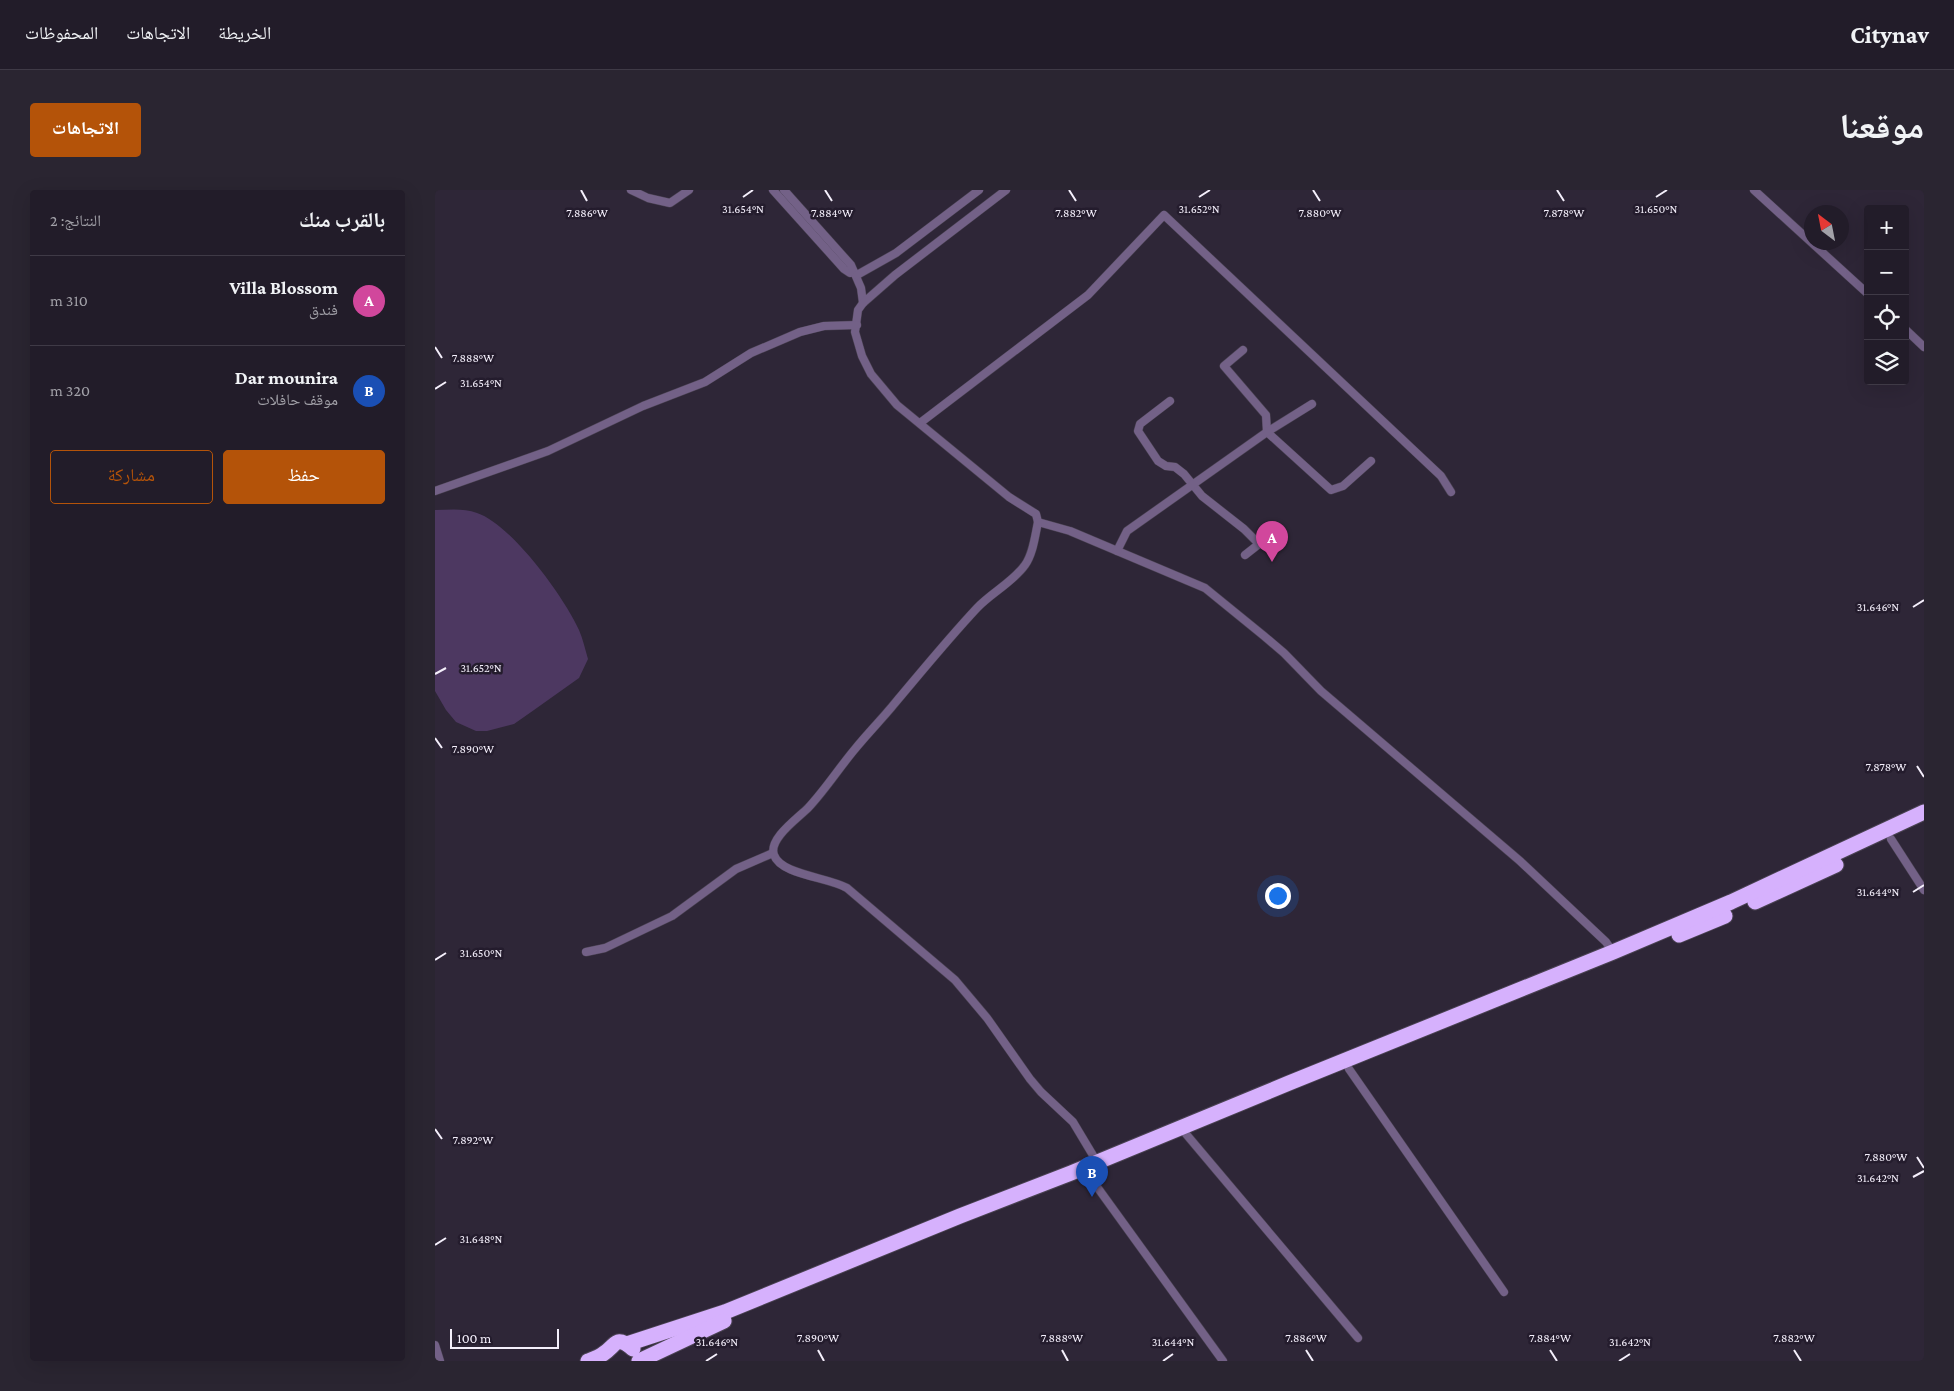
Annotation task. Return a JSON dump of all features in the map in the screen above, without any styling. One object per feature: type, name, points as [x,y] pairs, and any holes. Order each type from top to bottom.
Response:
[{"type":"highway","points":[[627,1344],[634,1350],[638,1361],[728,1319],[1488,1001],[1613,952],[1731,902],[1924,812]]},
{"type":"highway","points":[[588,1361],[605,1357],[611,1345],[617,1343],[627,1344],[725,1312],[1349,1069],[1704,925],[1788,888],[1924,823]]},
{"type":"street","points":[[631,190],[648,198],[670,203],[689,190]]},
{"type":"street","points":[[773,190],[844,269],[855,274],[896,253],[979,190]]},
{"type":"street","points":[[784,190],[850,263],[861,288],[863,303]]},
{"type":"street","points":[[1006,190],[895,275],[863,303],[858,310],[855,332],[857,343],[871,374],[897,405],[1009,497],[1035,514],[1038,522],[1030,554],[1022,568],[988,596],[940,649],[856,748],[808,809],[795,819],[776,840],[773,846],[773,853],[779,862],[791,871],[837,882],[847,888],[955,980],[987,1018],[1030,1079],[1073,1122],[1092,1168],[1223,1361]]},
{"type":"street","points":[[1754,190],[1864,290]]},
{"type":"street","points":[[920,423],[1088,295],[1164,215],[1441,476],[1451,492]]},
{"type":"street","points":[[435,491],[548,451],[652,402],[705,382],[751,353],[800,332],[824,326],[857,325]]},
{"type":"street","points":[[1909,334],[1924,347]]},
{"type":"street","points":[[1243,350],[1224,366],[1266,415],[1267,432],[1331,490],[1343,486],[1371,461]]},
{"type":"street","points":[[1170,401],[1140,424],[1138,431],[1158,461],[1166,466],[1175,466],[1202,496],[1244,529],[1259,544],[1245,555]]},
{"type":"street","points":[[1117,551],[1127,531],[1267,432],[1312,404]]},
{"type":"street","points":[[1038,522],[1070,531],[1199,585],[1242,617],[1284,653],[1321,691],[1520,861],[1606,942],[1613,952]]},
{"type":"street","points":[[1891,839],[1924,890]]},
{"type":"street","points":[[586,952],[605,948],[672,916],[736,869],[773,853]]},
{"type":"street","points":[[1349,1069],[1504,1292]]},
{"type":"street","points":[[1186,1134],[1358,1338]]},
{"type":"street","points":[[435,1345],[440,1361]]},
{"type":"shaded area","points":[[435,510],[472,511],[491,520],[505,531],[549,581],[562,599],[580,633],[588,659],[579,678],[514,724],[487,731],[476,731],[456,722],[446,710],[435,691]]},
{"type":"place","name":"Villa Blossom","points":[[1272,562]]},
{"type":"place","name":"Dar mounira","points":[[1092,1197]]}]
